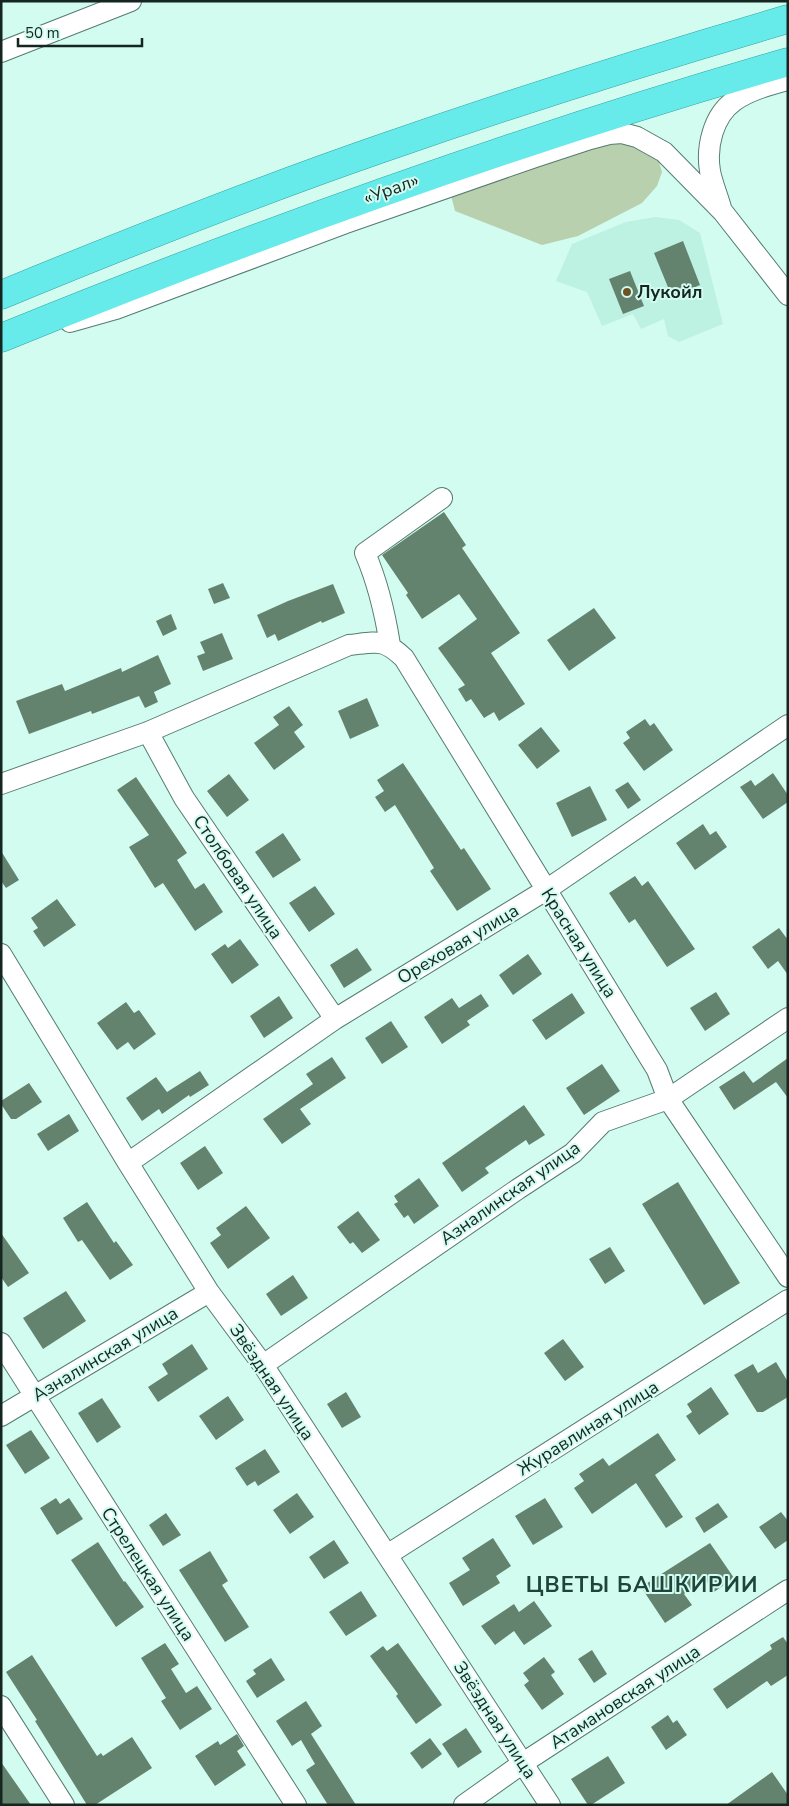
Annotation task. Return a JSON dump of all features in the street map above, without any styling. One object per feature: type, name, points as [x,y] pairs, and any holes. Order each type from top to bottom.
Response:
[{"type":"highway","points":[[1,294],[192,218],[380,149],[590,79],[788,19]]},
{"type":"highway","name":"«Урал»","points":[[1,338],[208,255],[397,186],[557,132],[788,62]]},
{"type":"street","points":[[1,52],[131,1]]},
{"type":"street","points":[[723,212],[710,172],[711,138],[717,122],[724,111],[737,99],[756,89],[788,80]]},
{"type":"street","points":[[1,342],[116,309],[346,223],[544,154],[609,134],[622,133],[637,136],[664,152],[723,212],[788,295]]},
{"type":"street","points":[[1,784],[148,732],[349,645],[374,642],[390,645],[383,603],[365,553],[442,498]]},
{"type":"street","name":"Красная улица","points":[[390,645],[404,658],[657,1070],[668,1099],[788,1277]]},
{"type":"street","name":"Ореховая улица","points":[[128,1163],[335,1019],[546,890],[788,725]]},
{"type":"street","name":"Столбовая улица","points":[[148,732],[184,798],[335,1019]]},
{"type":"street","name":"Звёздная улица","points":[[1,954],[209,1292],[263,1365],[550,1805]]},
{"type":"street","name":"Азналинская улица","points":[[263,1365],[518,1188],[573,1153],[603,1122],[668,1099],[788,1018]]},
{"type":"street","name":"Азналинская улица","points":[[1,1416],[209,1292]]},
{"type":"street","name":"Журавлиная улица","points":[[387,1555],[788,1300]]},
{"type":"street","name":"Стрелецкая улица","points":[[1,1343],[296,1805]]},
{"type":"street","name":"Атамановская улица","points":[[464,1805],[524,1763],[788,1590]]},
{"type":"street","points":[[1,1706],[64,1805]]},
{"type":"shaded area","points":[[617,140],[646,151],[659,162],[662,172],[657,186],[642,203],[578,236],[542,245],[455,211],[451,195]]},
{"type":"shaded area","points":[[655,217],[679,220],[700,233],[723,324],[679,342],[668,336],[664,319],[641,329],[633,314],[602,326],[587,292],[556,281],[572,244],[626,222]]},
{"type":"building","points":[[683,241],[700,285],[672,297],[654,253]]},
{"type":"building","points":[[630,271],[644,306],[623,314],[609,279]]},
{"type":"building","points":[[444,512],[466,545],[462,548],[520,633],[491,653],[525,704],[499,721],[494,712],[484,718],[471,699],[466,702],[458,689],[465,685],[438,648],[477,619],[459,594],[422,619],[406,595],[408,593],[382,555]]},
{"type":"building","points":[[223,583],[230,598],[214,604],[208,589]]},
{"type":"building","points":[[333,584],[345,613],[322,623],[321,621],[278,641],[275,634],[267,638],[257,615]]},
{"type":"building","points":[[594,608],[616,638],[569,671],[547,640]]},
{"type":"building","points":[[171,614],[177,629],[163,636],[156,621]]},
{"type":"building","points":[[222,633],[233,659],[203,671],[197,656],[205,653],[200,642]]},
{"type":"building","points":[[158,655],[171,684],[154,692],[158,702],[145,708],[139,696],[92,714],[91,711],[29,734],[16,701],[62,684],[65,691],[121,668],[122,672]]},
{"type":"building","points":[[367,698],[379,726],[350,739],[338,711]]},
{"type":"building","points":[[289,706],[303,725],[294,732],[305,747],[274,770],[254,743],[279,725],[273,717]]},
{"type":"building","points":[[645,719],[650,726],[654,723],[673,750],[644,771],[623,743],[630,738],[626,732]]},
{"type":"building","points":[[541,727],[560,751],[537,769],[518,745]]},
{"type":"building","points":[[403,763],[461,850],[464,848],[491,889],[457,911],[430,871],[434,868],[395,805],[385,812],[375,797],[384,791],[377,780]]},
{"type":"building","points":[[773,773],[788,795],[788,802],[763,819],[740,787],[751,780],[755,786]]},
{"type":"building","points":[[229,774],[249,800],[227,817],[207,791]]},
{"type":"building","points":[[136,777],[187,853],[177,860],[195,889],[204,883],[223,912],[195,931],[163,883],[155,888],[129,847],[149,835],[117,790]]},
{"type":"building","points":[[628,782],[641,800],[628,809],[615,790]]},
{"type":"building","points":[[590,786],[607,820],[572,837],[556,803]]},
{"type":"building","points":[[703,824],[710,835],[716,831],[727,847],[695,870],[676,843]]},
{"type":"building","points":[[283,833],[301,860],[273,878],[255,852]]},
{"type":"building","points":[[1,851],[19,880],[6,888],[1,881]]},
{"type":"building","points":[[635,876],[642,886],[648,881],[695,949],[667,967],[635,919],[629,923],[609,893]]},
{"type":"building","points":[[315,886],[335,914],[309,932],[289,903]]},
{"type":"building","points":[[57,899],[76,925],[44,947],[33,931],[38,928],[31,918]]},
{"type":"building","points":[[779,928],[788,940],[788,975],[778,961],[768,969],[752,947]]},
{"type":"building","points":[[240,939],[259,965],[232,984],[211,954],[225,944],[228,948]]},
{"type":"building","points":[[357,948],[372,970],[344,988],[330,965]]},
{"type":"building","points":[[528,954],[542,974],[513,995],[499,975]]},
{"type":"building","points":[[716,992],[730,1014],[705,1031],[690,1008]]},
{"type":"building","points":[[572,993],[585,1013],[546,1040],[532,1020]]},
{"type":"building","points":[[481,994],[489,1006],[467,1021],[470,1025],[442,1044],[424,1017],[452,998],[459,1008]]},
{"type":"building","points":[[279,996],[293,1018],[264,1038],[250,1016]]},
{"type":"building","points":[[126,1002],[134,1013],[139,1010],[156,1034],[134,1050],[128,1042],[117,1050],[97,1023]]},
{"type":"building","points":[[391,1021],[408,1047],[382,1064],[365,1038]]},
{"type":"building","points":[[332,1057],[346,1078],[300,1109],[311,1124],[282,1144],[263,1119],[313,1084],[306,1074]]},
{"type":"building","points":[[788,1058],[788,1098],[776,1082],[734,1110],[719,1087],[744,1071],[753,1083]]},
{"type":"building","points":[[602,1064],[620,1091],[584,1115],[566,1088]]},
{"type":"building","points":[[200,1071],[209,1085],[190,1097],[189,1095],[162,1114],[159,1109],[142,1121],[126,1098],[156,1077],[167,1092]]},
{"type":"building","points":[[29,1083],[42,1102],[16,1119],[11,1119],[1,1101]]},
{"type":"building","points":[[524,1105],[545,1135],[529,1145],[526,1140],[485,1168],[489,1173],[462,1192],[442,1163]]},
{"type":"building","points":[[69,1114],[79,1131],[48,1151],[37,1134]]},
{"type":"building","points":[[205,1146],[223,1173],[198,1190],[180,1163]]},
{"type":"building","points":[[419,1178],[439,1206],[414,1224],[408,1215],[404,1218],[394,1204],[398,1202],[394,1196]]},
{"type":"building","points":[[678,1182],[740,1283],[704,1305],[642,1204]]},
{"type":"building","points":[[87,1202],[114,1243],[116,1241],[133,1265],[110,1280],[82,1240],[78,1242],[63,1218]]},
{"type":"building","points":[[246,1206],[270,1238],[228,1269],[210,1243],[221,1235],[216,1228]]},
{"type":"building","points":[[358,1211],[380,1240],[362,1253],[353,1242],[350,1244],[337,1227]]},
{"type":"building","points":[[1,1233],[29,1273],[8,1287],[1,1277]]},
{"type":"building","points":[[610,1247],[625,1271],[605,1284],[589,1259]]},
{"type":"building","points":[[293,1275],[308,1298],[281,1316],[266,1294]]},
{"type":"building","points":[[66,1291],[86,1321],[43,1349],[23,1318]]},
{"type":"building","points":[[563,1339],[584,1367],[565,1381],[544,1353]]},
{"type":"building","points":[[192,1344],[208,1369],[158,1402],[148,1387],[168,1374],[162,1364]]},
{"type":"building","points":[[776,1362],[788,1382],[788,1397],[763,1412],[757,1412],[734,1375],[753,1364],[758,1373]]},
{"type":"building","points":[[711,1387],[729,1414],[699,1435],[686,1416],[692,1412],[687,1404]]},
{"type":"building","points":[[346,1392],[361,1417],[342,1428],[327,1404]]},
{"type":"building","points":[[228,1396],[244,1420],[216,1440],[199,1416]]},
{"type":"building","points":[[102,1398],[121,1427],[97,1443],[78,1413]]},
{"type":"building","points":[[31,1430],[50,1458],[25,1474],[6,1445]]},
{"type":"building","points":[[658,1433],[676,1460],[655,1475],[683,1517],[666,1528],[636,1483],[592,1514],[574,1488],[584,1481],[579,1474],[603,1458],[609,1466]]},
{"type":"building","points":[[265,1449],[280,1472],[258,1486],[255,1481],[247,1486],[235,1468]]},
{"type":"building","points":[[297,1493],[314,1517],[290,1534],[273,1510]]},
{"type":"building","points":[[56,1498],[60,1504],[69,1498],[83,1519],[57,1535],[40,1508]]},
{"type":"building","points":[[545,1498],[563,1527],[533,1545],[515,1516]]},
{"type":"building","points":[[718,1503],[728,1517],[704,1533],[695,1518]]},
{"type":"building","points":[[781,1512],[788,1521],[788,1540],[775,1549],[759,1527]]},
{"type":"building","points":[[166,1513],[181,1535],[163,1546],[149,1525]]},
{"type":"building","points":[[493,1538],[511,1566],[496,1576],[500,1583],[463,1606],[449,1583],[470,1570],[462,1558]]},
{"type":"building","points":[[334,1540],[349,1563],[324,1579],[309,1557]]},
{"type":"building","points":[[98,1542],[124,1582],[144,1607],[116,1627],[71,1560]]},
{"type":"building","points":[[710,1543],[734,1578],[714,1592],[705,1579],[684,1594],[692,1605],[665,1623],[641,1587]]},
{"type":"building","points":[[210,1551],[228,1581],[222,1585],[249,1627],[225,1642],[179,1570]]},
{"type":"building","points":[[361,1591],[377,1616],[346,1636],[329,1612]]},
{"type":"building","points":[[534,1601],[552,1626],[524,1645],[514,1631],[495,1645],[481,1626],[514,1604],[519,1612]]},
{"type":"building","points":[[783,1637],[788,1644],[788,1675],[771,1686],[767,1681],[727,1709],[713,1689],[772,1649],[770,1645]]},
{"type":"building","points":[[165,1643],[179,1664],[171,1669],[186,1693],[197,1686],[212,1709],[180,1730],[161,1701],[166,1698],[141,1658]]},
{"type":"building","points":[[398,1643],[442,1705],[416,1724],[396,1696],[398,1694],[370,1656],[383,1646],[387,1651]]},
{"type":"building","points":[[592,1650],[607,1674],[594,1683],[578,1659]]},
{"type":"building","points":[[32,1655],[97,1756],[101,1753],[103,1756],[132,1737],[152,1768],[95,1805],[87,1805],[35,1721],[37,1720],[6,1672]]},
{"type":"building","points":[[544,1657],[555,1672],[551,1675],[564,1694],[542,1710],[524,1685],[529,1681],[523,1673]]},
{"type":"building","points":[[271,1658],[285,1680],[257,1698],[246,1681],[256,1674],[253,1670]]},
{"type":"building","points":[[306,1701],[322,1726],[311,1734],[356,1805],[328,1805],[306,1770],[315,1764],[301,1740],[292,1746],[276,1721]]},
{"type":"building","points":[[668,1715],[673,1723],[677,1720],[687,1735],[666,1750],[651,1727]]},
{"type":"building","points":[[466,1728],[482,1752],[458,1768],[442,1744]]},
{"type":"building","points":[[237,1734],[244,1746],[237,1751],[246,1765],[215,1786],[195,1756],[218,1741],[220,1745]]},
{"type":"building","points":[[430,1738],[442,1754],[422,1769],[410,1753]]},
{"type":"building","points":[[608,1756],[625,1783],[591,1805],[588,1805],[571,1779]]},
{"type":"building","points":[[1,1762],[31,1805],[1,1805]]},
{"type":"building","points":[[772,1772],[788,1795],[788,1805],[726,1805]]},
{"type":"place","name":"Лукойл","points":[[627,292]]},
{"type":"district","name":"ЦВЕТЫ БАШКИРИИ","points":[[642,1584]]}]
